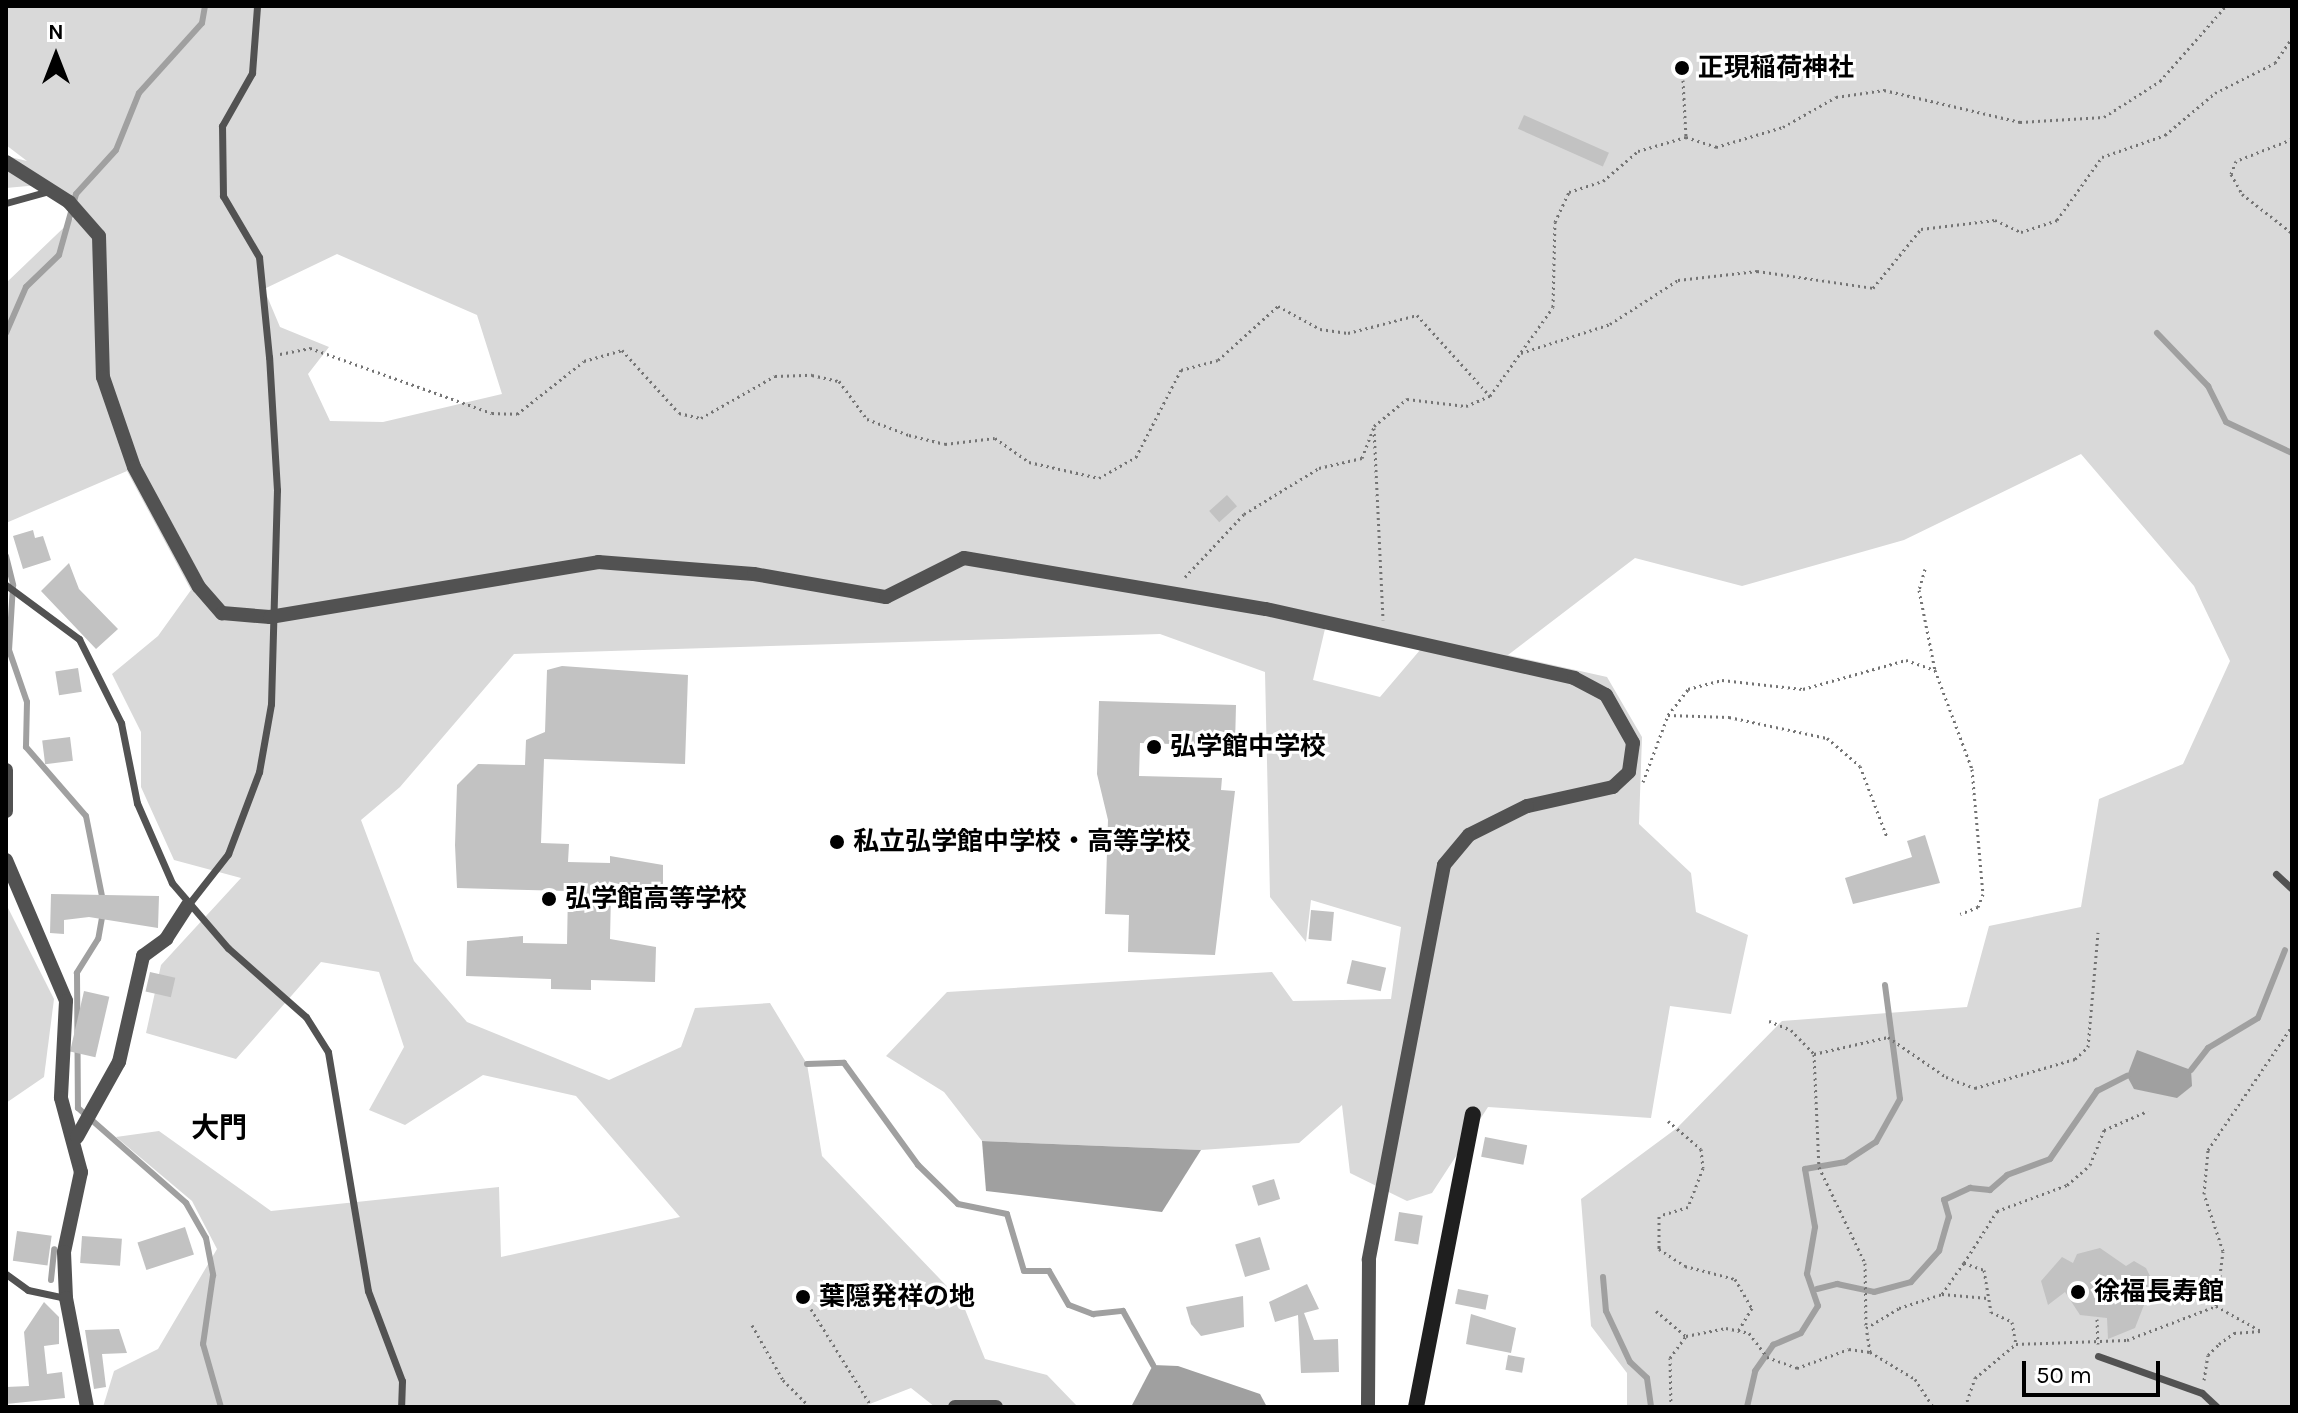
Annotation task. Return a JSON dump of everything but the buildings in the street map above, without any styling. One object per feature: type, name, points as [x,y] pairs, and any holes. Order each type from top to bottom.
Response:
[{"type":"street","points":[[6,162],[74,206],[99,236],[103,377],[134,467],[199,587],[222,613],[270,617],[598,562],[754,574],[886,597],[964,558],[1175,591],[1384,640],[1574,678],[1606,695],[1633,743],[1629,772],[1613,787],[1527,806],[1469,835],[1444,865],[1369,1260],[1368,1407]]},
{"type":"street","points":[[6,770],[6,811]]},
{"type":"street","points":[[6,860],[61,981],[61,1098],[79,1132],[81,1172],[64,1252],[66,1298],[87,1407]]},
{"type":"street","points":[[79,1132],[119,1062],[143,956],[166,939],[188,905]]},
{"type":"street","points":[[1416,1407],[1473,1114]]},
{"type":"street","points":[[955,1407],[996,1407]]},
{"type":"lane","points":[[188,905],[228,854],[259,772],[271,704],[270,617],[277,490],[269,357],[259,257],[223,196],[222,126],[252,73],[257,6]]},
{"type":"lane","points":[[6,203],[25,203],[52,190]]},
{"type":"lane","points":[[6,585],[24,591],[79,639],[121,723],[137,803],[188,905],[306,1017],[328,1052],[368,1291],[402,1381],[401,1407]]},
{"type":"lane","points":[[2276,874],[2292,889]]},
{"type":"lane","points":[[6,1274],[28,1290],[66,1298]]},
{"type":"lane","points":[[2098,1356],[2204,1396],[2217,1407]]},
{"type":"path","points":[[1175,591],[1244,514],[1319,468],[1362,458],[1374,426],[1407,399],[1466,406],[1490,396],[1553,307],[1555,222],[1569,192],[1603,181],[1638,151],[1686,137],[1716,147],[1783,127],[1836,97],[1884,90],[2020,122],[2104,117],[2160,81],[2226,6]]},
{"type":"path","points":[[1521,353],[1610,324],[1678,280],[1757,271],[1873,288],[1921,229],[1995,220],[2021,232],[2057,220],[2102,157],[2165,135],[2215,93],[2275,63],[2292,38]]},
{"type":"path","points":[[1683,80],[1686,137]]},
{"type":"path","points":[[2292,139],[2236,161],[2231,174],[2242,194],[2292,233]]},
{"type":"path","points":[[269,357],[310,348],[492,413],[517,414],[584,361],[622,350],[679,413],[701,418],[775,376],[812,375],[839,381],[867,419],[909,435],[945,444],[995,438],[1029,462],[1099,478],[1136,457],[1181,370],[1218,360],[1278,306],[1320,329],[1348,333],[1417,315],[1490,396]]},
{"type":"path","points":[[1374,426],[1384,640]]},
{"type":"path","points":[[1925,569],[1919,590],[1935,670],[1972,769],[1983,894],[1978,907],[1960,914]]},
{"type":"path","points":[[1613,787],[1630,790],[1647,780],[1668,715],[1688,689],[1722,680],[1803,689],[1906,660],[1935,670]]},
{"type":"path","points":[[1668,715],[1729,717],[1827,738],[1860,766],[1887,837]]},
{"type":"path","points":[[1814,1054],[1888,1037],[1900,1040],[1946,1077],[1975,1088],[2075,1059],[2088,1047],[2098,932]]},
{"type":"path","points":[[1769,1021],[1791,1030],[1814,1054],[1819,1167],[1830,1201],[1859,1244],[1870,1352]]},
{"type":"path","points":[[2216,1306],[2223,1251],[2204,1194],[2208,1150],[2292,1026]]},
{"type":"path","points":[[1942,1294],[1997,1211],[2067,1185],[2090,1165],[2104,1130],[2148,1111]]},
{"type":"path","points":[[1668,1121],[1701,1149],[1703,1168],[1688,1207],[1659,1216],[1659,1249],[1685,1266],[1735,1279],[1752,1308],[1739,1330]]},
{"type":"path","points":[[1964,1263],[1984,1270],[1991,1312],[2012,1322],[2016,1344]]},
{"type":"path","points":[[1866,1328],[1942,1294],[1988,1298]]},
{"type":"path","points":[[1965,1407],[1975,1378],[2016,1344],[2127,1340],[2216,1306],[2261,1331],[2234,1333],[2208,1355],[2204,1396]]},
{"type":"path","points":[[811,1309],[872,1407]]},
{"type":"path","points":[[1656,1311],[1686,1336],[1739,1330]]},
{"type":"path","points":[[2097,1319],[2098,1356]]},
{"type":"path","points":[[752,1325],[783,1380],[810,1407]]},
{"type":"path","points":[[1739,1330],[1767,1357],[1797,1368],[1849,1349],[1870,1352],[1915,1379],[1933,1407]]},
{"type":"path","points":[[1671,1407],[1670,1358],[1686,1336]]},
{"type":"shaded area","points":[[6,6],[2292,6],[2292,1407],[1627,1407],[1627,1373],[1591,1326],[1581,1199],[1677,1128],[1782,1021],[1967,1007],[1989,926],[2081,907],[2099,799],[2183,764],[2230,661],[2194,586],[2081,454],[1904,540],[1742,586],[1635,558],[1508,655],[1607,677],[1642,737],[1639,824],[1691,873],[1696,912],[1748,935],[1731,1014],[1670,1006],[1651,1118],[1488,1107],[1432,1193],[1407,1201],[1350,1173],[1342,1105],[1299,1143],[1201,1150],[982,1141],[944,1092],[886,1056],[947,992],[1272,972],[1293,1001],[1391,999],[1401,927],[1311,900],[1306,942],[1270,897],[1265,672],[1160,634],[514,654],[400,787],[361,820],[414,961],[467,1022],[609,1080],[681,1047],[695,1008],[770,1003],[807,1064],[822,1156],[962,1302],[985,1359],[1047,1375],[1078,1407],[935,1407],[911,1388],[862,1407],[103,1407],[114,1371],[158,1349],[217,1249],[192,1201],[116,1137],[159,1131],[271,1211],[499,1187],[501,1257],[680,1217],[576,1096],[483,1075],[405,1125],[369,1110],[404,1047],[379,972],[321,962],[236,1059],[146,1033],[161,965],[241,878],[174,860],[141,787],[141,732],[112,674],[158,636],[191,590],[127,471],[6,523],[6,283],[78,214],[39,185],[6,188],[6,156],[27,161],[6,145]],"holes":[[[337,254],[477,315],[502,394],[383,422],[330,421],[308,374],[329,347],[280,327],[264,289]],[[1328,616],[1426,643],[1380,697],[1313,680]]]},
{"type":"shaded area","points":[[6,904],[54,999],[44,1077],[6,1103]]},
{"type":"shaded area","points":[[2137,1050],[2191,1070],[2192,1086],[2177,1098],[2134,1089],[2127,1076]]},
{"type":"shaded area","points":[[982,1141],[1201,1150],[1162,1212],[986,1191]]},
{"type":"shaded area","points":[[1153,1365],[1178,1366],[1260,1394],[1267,1407],[1131,1407]]},
{"type":"waterway","points":[[6,333],[26,287],[59,255],[76,194],[116,150],[139,93],[202,23],[205,6]]},
{"type":"waterway","points":[[2157,333],[2208,386],[2226,422],[2292,453]]},
{"type":"waterway","points":[[6,556],[13,585],[9,650],[27,702],[26,747],[86,816],[103,901]]},
{"type":"waterway","points":[[103,912],[98,939],[77,973],[78,1108],[186,1203],[206,1238],[213,1275],[203,1344],[221,1407]]},
{"type":"waterway","points":[[2191,1070],[2208,1048],[2258,1018],[2285,950]]},
{"type":"waterway","points":[[1747,1407],[1755,1371],[1773,1345],[1801,1333],[1818,1306],[1807,1274],[1815,1227],[1805,1169],[1845,1162],[1876,1142],[1900,1099],[1885,985]]},
{"type":"waterway","points":[[807,1064],[844,1063],[918,1165],[958,1204],[1007,1214],[1024,1271],[1049,1271],[1069,1305],[1093,1314],[1123,1311],[1153,1365]]},
{"type":"waterway","points":[[1817,1289],[1837,1284],[1874,1292],[1911,1282],[1939,1251],[1949,1217],[1944,1200],[1970,1188],[1990,1190],[2007,1175],[2050,1159],[2097,1091],[2127,1076]]},
{"type":"waterway","points":[[51,1280],[54,1249]]},
{"type":"waterway","points":[[1603,1277],[1606,1311],[1630,1362],[1647,1378],[1651,1407]]},
{"type":"place","name":"正現稲荷神社","points":[[1682,68]]},
{"type":"place","name":"弘学館中学校","points":[[1154,747]]},
{"type":"place","name":"私立弘学館中学校・高等学校","points":[[837,842]]},
{"type":"place","name":"弘学館高等学校","points":[[549,899]]},
{"type":"place","name":"徐福長寿館","points":[[2078,1292]]},
{"type":"place","name":"葉隠発祥の地","points":[[803,1297]]},
{"type":"district","name":"大門","points":[[219,1128]]}]
